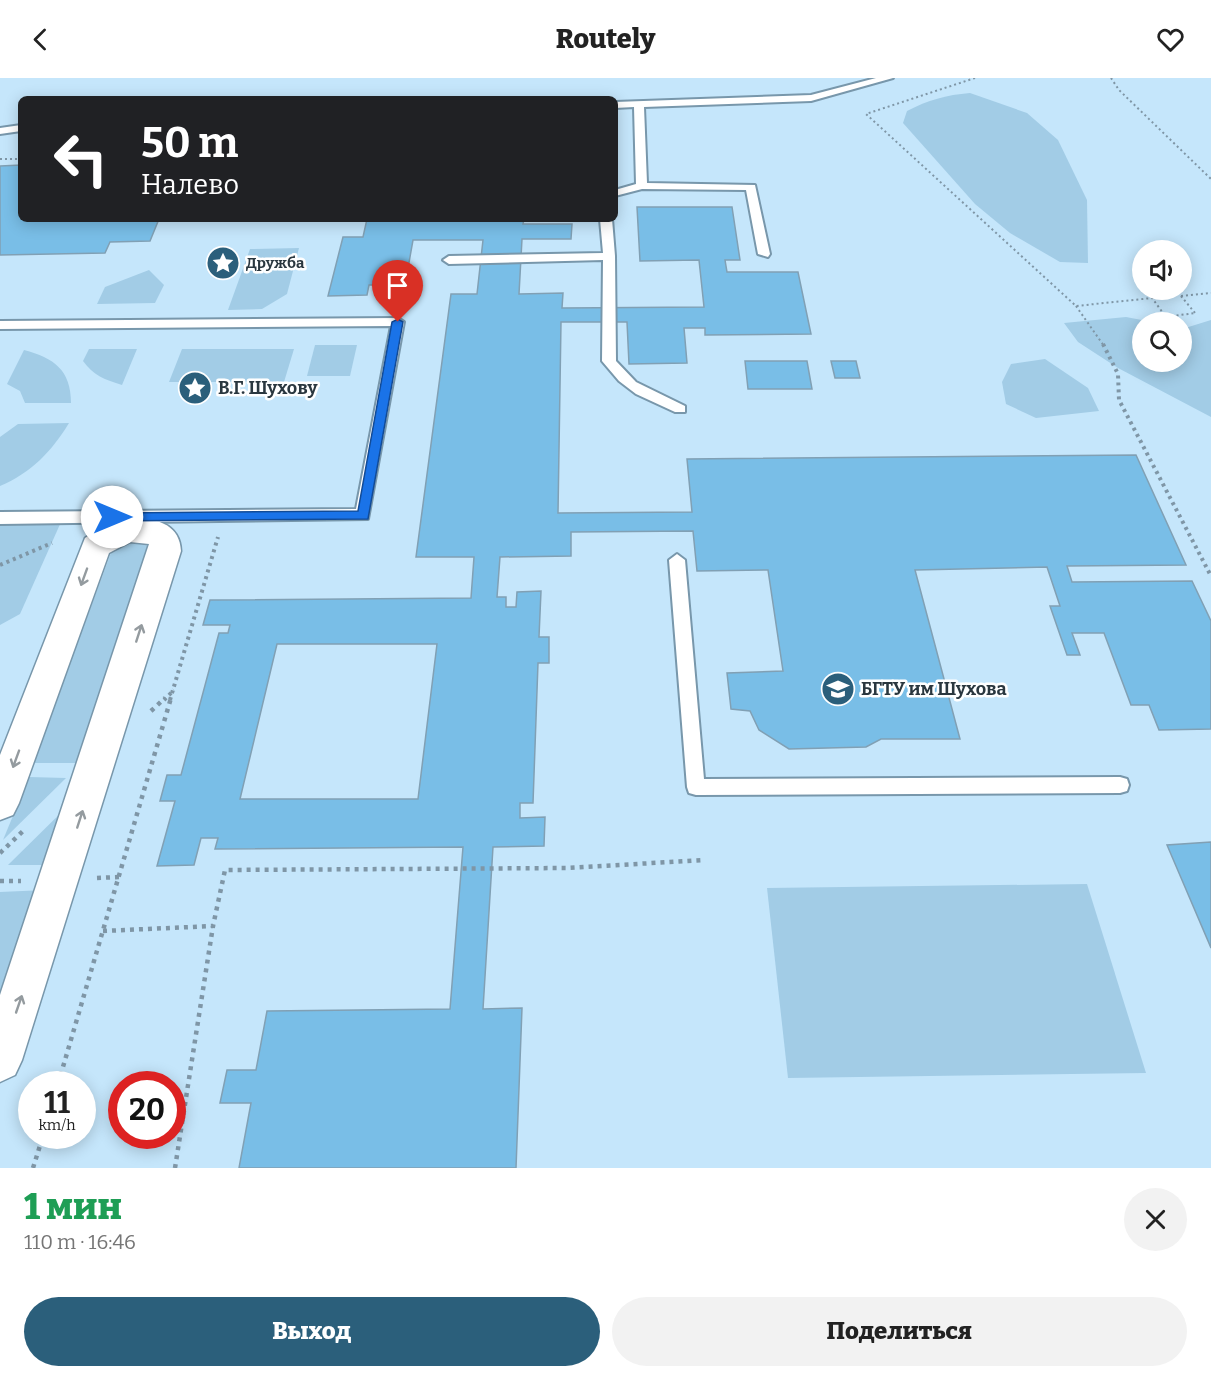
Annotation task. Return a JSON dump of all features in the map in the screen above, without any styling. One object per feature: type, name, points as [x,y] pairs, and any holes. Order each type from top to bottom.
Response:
[{"type":"street","points":[[0,803],[96,546],[114,533],[137,529],[154,531],[165,539],[165,551],[0,1060]]},
{"type":"lane","points":[[618,105],[811,98],[888,78]]},
{"type":"lane","points":[[639,105],[642,186]]},
{"type":"lane","points":[[0,131],[18,128]]},
{"type":"lane","points":[[618,192],[642,186],[751,187],[764,254]]},
{"type":"lane","points":[[606,222],[609,256],[609,362],[617,376],[638,391],[680,409]]},
{"type":"lane","points":[[449,260],[609,256]]},
{"type":"lane","points":[[0,325],[398,322],[363,515],[0,518]]},
{"type":"lane","points":[[677,560],[696,787],[1120,785]]},
{"type":"path","points":[[975,78],[866,114],[1076,306],[1118,368],[1122,386],[1119,400],[1211,576]]},
{"type":"path","points":[[1110,78],[1211,179]]},
{"type":"path","points":[[0,159],[18,159]]},
{"type":"path","points":[[1076,306],[1152,298],[1166,317],[1195,313],[1181,296],[1211,293]]},
{"type":"path","points":[[62,1071],[224,516]]},
{"type":"path","points":[[175,1168],[213,926],[225,870],[568,868],[704,860]]},
{"type":"path","points":[[103,931],[213,926]]},
{"type":"path","points":[[33,1168],[39,1149]]},
{"type":"shaded area","points":[[970,93],[1027,113],[1058,140],[1087,200],[1088,263],[1060,262],[1010,233],[975,204],[903,123],[907,111],[915,107],[937,99]]},
{"type":"shaded area","points":[[299,248],[287,294],[262,309],[228,310],[250,249]]},
{"type":"shaded area","points":[[149,270],[164,285],[155,303],[97,304],[105,287]]},
{"type":"shaded area","points":[[1132,318],[1132,372],[1192,372],[1192,326],[1211,320],[1211,417],[1118,368],[1078,342],[1064,323]]},
{"type":"shaded area","points":[[315,345],[357,345],[350,376],[307,376]]},
{"type":"shaded area","points":[[89,349],[137,349],[122,385],[100,376],[87,366],[83,361]]},
{"type":"shaded area","points":[[182,349],[294,349],[284,382],[169,382]]},
{"type":"shaded area","points":[[24,350],[44,357],[59,367],[68,382],[71,403],[25,403],[20,391],[7,384]]},
{"type":"shaded area","points":[[1045,359],[1088,388],[1099,411],[1036,418],[1006,404],[1002,382],[1011,364]]},
{"type":"shaded area","points":[[69,423],[40,460],[21,475],[0,486],[0,437],[18,424]]},
{"type":"shaded area","points":[[61,522],[20,614],[0,625],[0,525]]},
{"type":"shaded area","points":[[124,541],[152,541],[85,763],[33,763],[112,550]]},
{"type":"shaded area","points":[[29,777],[66,778],[3,840]]},
{"type":"shaded area","points":[[74,800],[52,865],[8,865]]},
{"type":"shaded area","points":[[1087,884],[1146,1073],[788,1078],[767,888]]},
{"type":"shaded area","points":[[45,890],[0,1026],[0,892]]},
{"type":"building","points":[[18,165],[18,222],[158,222],[150,241],[110,242],[105,253],[0,255],[0,166]]},
{"type":"building","name":"БГТУ им Шухова","points":[[637,207],[732,207],[740,260],[725,260],[727,272],[798,272],[811,334],[705,335],[705,328],[684,328],[687,363],[629,364],[627,322],[561,322],[558,513],[692,512],[687,459],[1136,455],[1186,565],[1067,566],[1072,582],[1192,581],[1211,621],[1211,729],[1159,730],[1149,705],[1131,705],[1104,633],[1072,633],[1080,655],[1067,655],[1050,606],[1060,606],[1047,567],[915,570],[960,739],[881,739],[866,747],[789,749],[759,730],[750,711],[731,709],[727,673],[783,671],[768,570],[697,571],[693,531],[571,532],[571,556],[500,557],[497,597],[506,597],[506,607],[516,607],[517,592],[541,591],[539,637],[549,637],[549,663],[538,663],[533,803],[520,803],[520,818],[545,817],[544,846],[493,847],[483,1009],[522,1008],[516,1168],[239,1168],[251,1103],[220,1103],[227,1070],[256,1070],[267,1011],[450,1009],[463,847],[215,849],[218,838],[201,838],[194,865],[157,866],[175,801],[160,801],[167,775],[181,775],[219,633],[228,633],[230,625],[203,625],[210,600],[471,598],[474,557],[416,557],[451,294],[477,294],[483,240],[413,240],[405,285],[369,285],[367,295],[328,296],[343,237],[363,237],[366,222],[572,224],[571,239],[522,239],[519,294],[563,293],[562,308],[704,307],[699,260],[640,261]],"holes":[[[277,644],[437,644],[418,799],[240,799]]]},
{"type":"building","points":[[745,361],[807,361],[812,389],[748,389]]},
{"type":"building","points":[[831,361],[856,361],[860,378],[835,378]]},
{"type":"building","points":[[1211,842],[1211,948],[1167,845]]},
{"type":"place","name":"Дружба","points":[[223,263]]},
{"type":"place","name":"В.Г. Шухову","points":[[195,388]]},
{"type":"place","name":"БГТУ им Шухова","points":[[838,689]]},
{"type":"route","points":[[112,517],[363,515],[398,322]]}]
